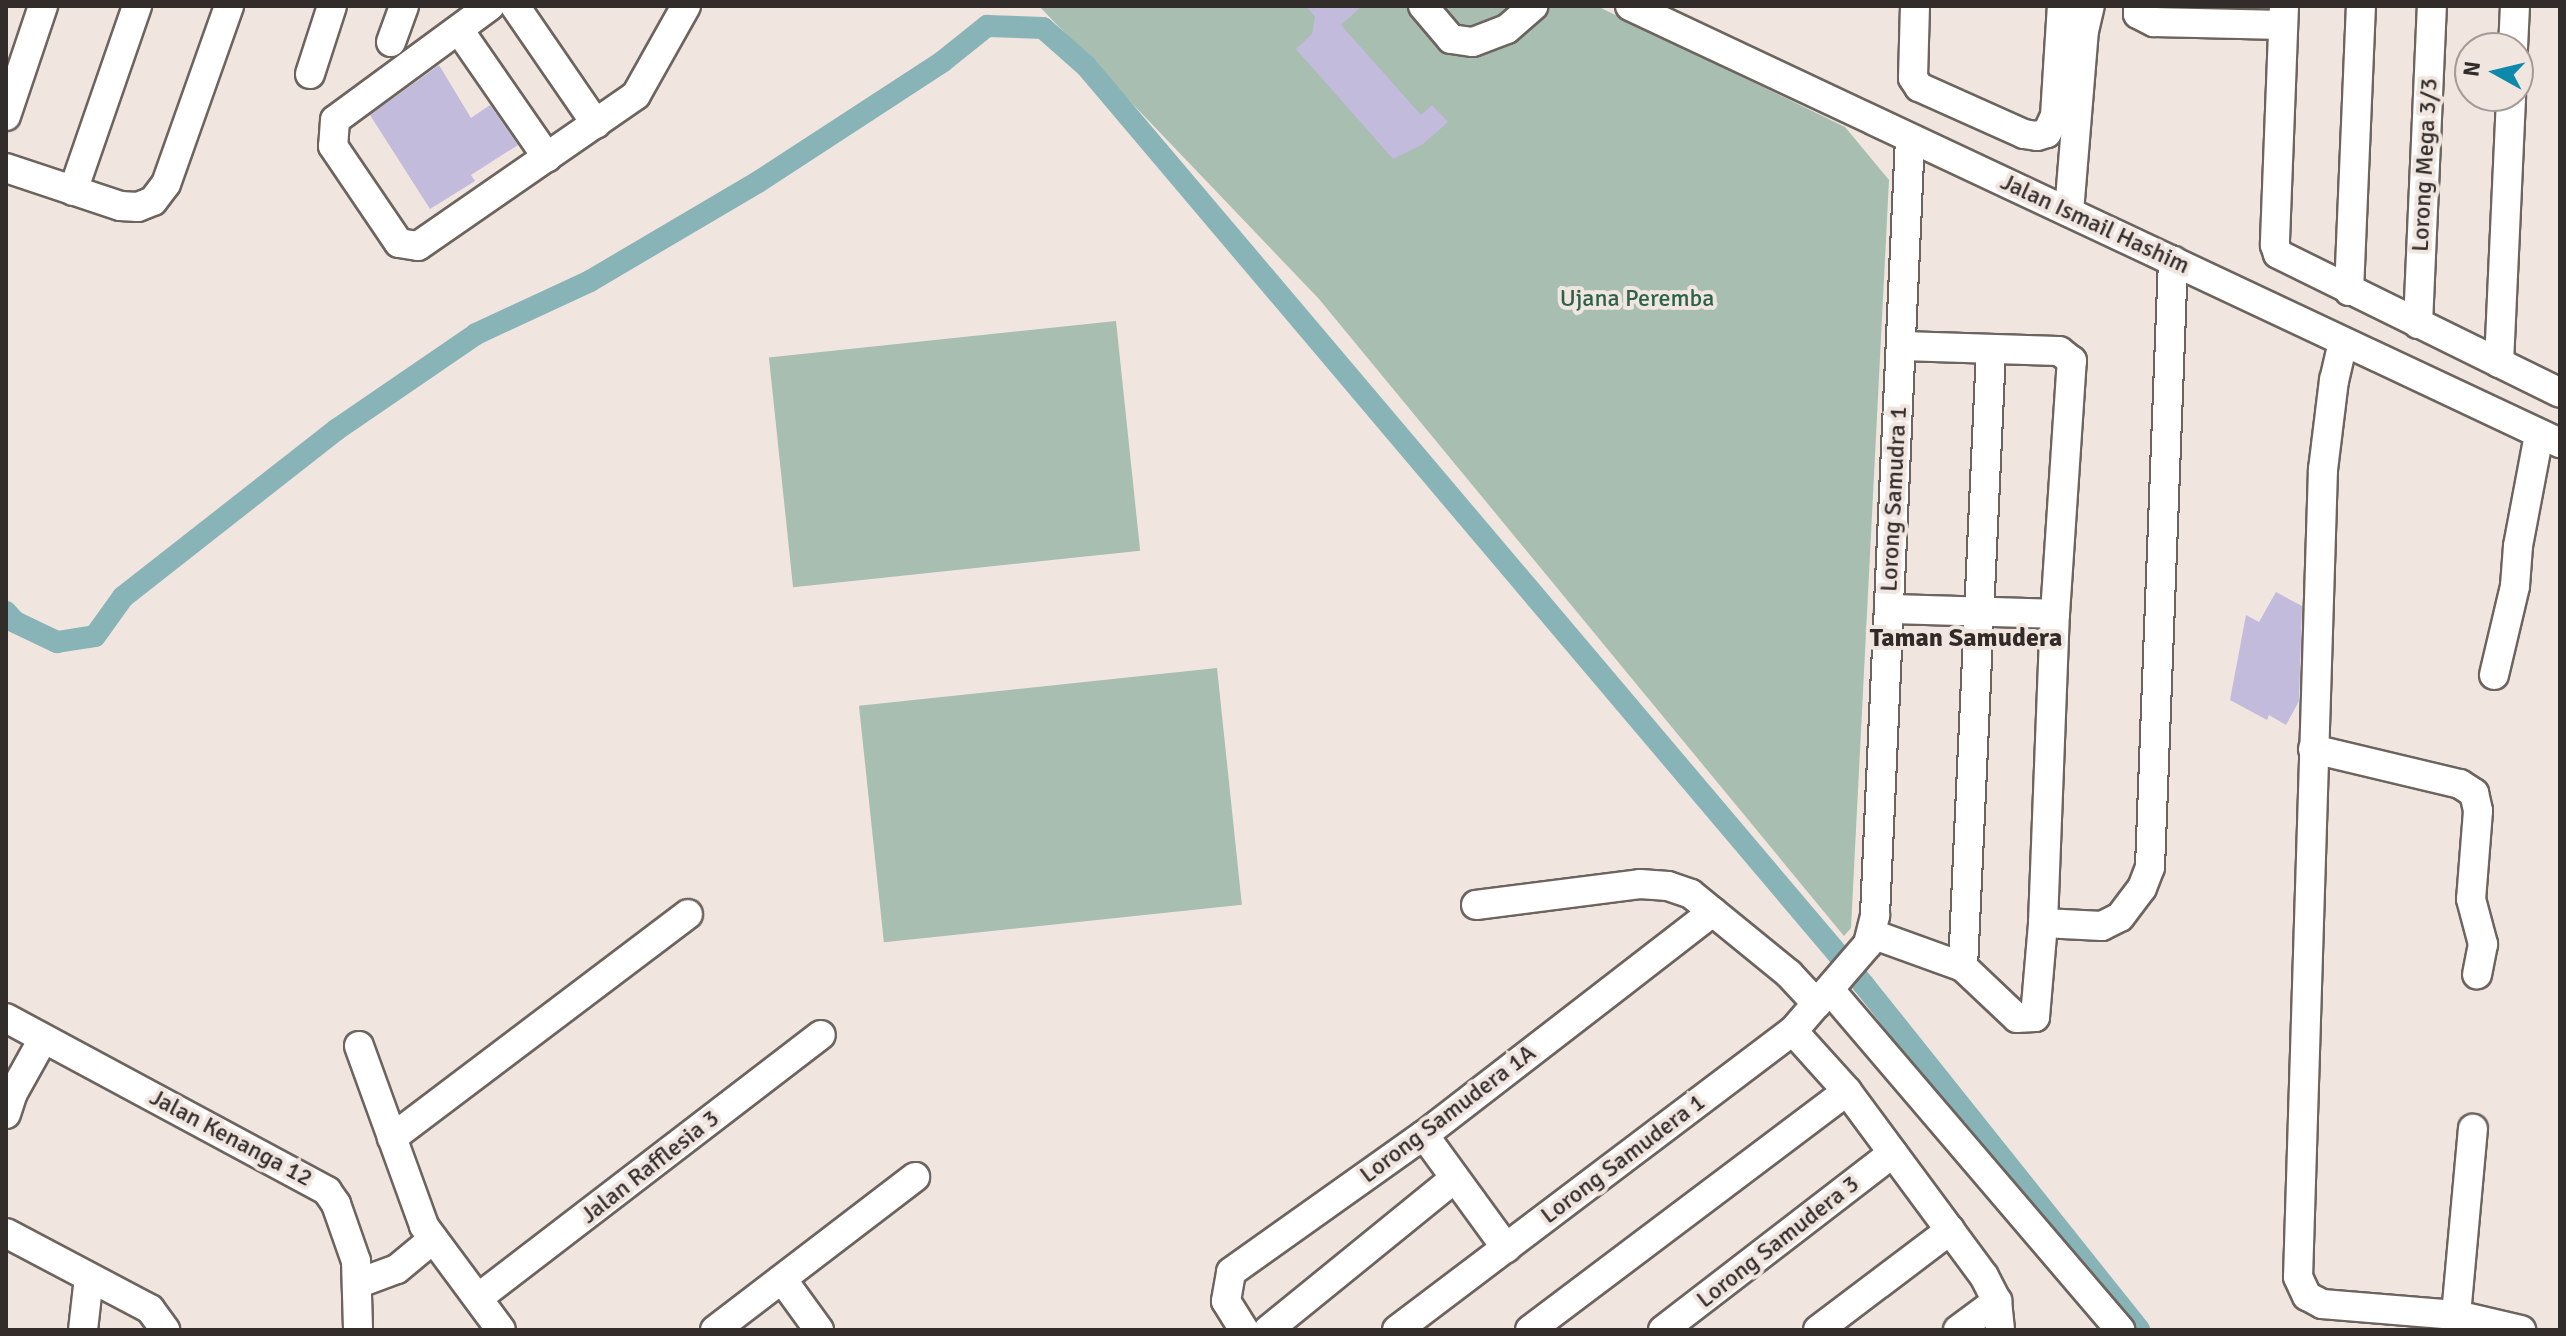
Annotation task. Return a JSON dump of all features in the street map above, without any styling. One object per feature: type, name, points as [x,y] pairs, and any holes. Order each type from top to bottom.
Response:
[{"type":"street","points":[[6,116],[43,6]]},
{"type":"street","points":[[73,191],[137,6]]},
{"type":"street","points":[[6,168],[120,206],[138,207],[153,201],[166,184],[229,6]]},
{"type":"street","points":[[310,74],[332,6]]},
{"type":"street","points":[[391,42],[404,6]]},
{"type":"street","points":[[490,6],[335,120],[333,146],[399,243],[418,246],[636,95],[648,79],[686,6]]},
{"type":"street","points":[[515,6],[596,124]]},
{"type":"street","points":[[1423,6],[1451,39],[1473,42],[1507,29],[1533,6]]},
{"type":"street","name":"Jalan Ismail Hashim","points":[[1630,6],[2550,439]]},
{"type":"street","points":[[1915,6],[1913,78],[1919,87],[2024,134],[2037,136],[2047,133],[2055,116],[2062,6]]},
{"type":"street","points":[[2069,212],[2084,31],[2090,6]]},
{"type":"street","points":[[2349,291],[2361,6]]},
{"type":"street","name":"Lorong Mega 3/3","points":[[2418,324],[2432,6]]},
{"type":"street","points":[[2514,32],[2515,6]]},
{"type":"street","points":[[2138,10],[2154,22],[2284,15],[2275,245],[2285,261],[2560,393]]},
{"type":"street","points":[[459,30],[547,157]]},
{"type":"street","points":[[2499,363],[2510,112]]},
{"type":"street","name":"Lorong Samudra 1","points":[[1867,943],[1889,609],[1910,139]]},
{"type":"street","points":[[2043,923],[2102,926],[2120,917],[2142,888],[2150,867],[2173,260]]},
{"type":"street","points":[[2343,342],[2334,380],[2323,469],[2298,1277],[2307,1296],[2322,1304],[2456,1315],[2521,1330]]},
{"type":"street","points":[[1867,943],[1963,967],[2017,1018],[2032,1019],[2039,1010],[2055,614],[2072,361],[2059,351],[1901,346]]},
{"type":"street","points":[[1963,967],[1991,351]]},
{"type":"street","points":[[2494,675],[2515,586],[2518,546],[2550,439]]},
{"type":"street","points":[[1889,609],[2055,614]]},
{"type":"street","points":[[2313,749],[2460,784],[2474,793],[2478,811],[2471,899],[2483,944],[2477,974]]},
{"type":"street","points":[[1476,905],[1640,884],[1668,886],[1691,894],[1789,974],[1829,990],[2120,1330]]},
{"type":"street","name":"Lorong Samudera 1A","points":[[1244,1330],[1226,1301],[1231,1272],[1424,1135],[1713,912]]},
{"type":"street","points":[[392,1138],[688,914]]},
{"type":"street","name":"Lorong Samudera 1","points":[[1397,1330],[1793,1031],[1867,943]]},
{"type":"street","name":"Jalan Kenanga 12","points":[[6,1018],[327,1191],[336,1204],[351,1247],[359,1283],[358,1330]]},
{"type":"street","points":[[1793,1031],[1847,1091],[1950,1230],[1997,1301],[2000,1330]]},
{"type":"street","name":"Jalan Rafflesia 3","points":[[478,1298],[821,1035]]},
{"type":"street","points":[[6,1114],[43,1039]]},
{"type":"street","points":[[359,1046],[420,1218],[501,1330]]},
{"type":"street","points":[[1530,1330],[1847,1091]]},
{"type":"street","points":[[2456,1315],[2473,1129]]},
{"type":"street","points":[[1424,1135],[1506,1248]]},
{"type":"street","name":"Lorong Samudera 3","points":[[1663,1330],[1893,1153]]},
{"type":"street","points":[[715,1330],[915,1177]]},
{"type":"street","points":[[1268,1330],[1454,1179]]},
{"type":"street","points":[[1818,1330],[1950,1230]]},
{"type":"street","points":[[6,1233],[150,1309],[165,1330]]},
{"type":"street","points":[[359,1283],[397,1269],[433,1239]]},
{"type":"street","points":[[83,1330],[89,1277]]},
{"type":"street","points":[[782,1279],[819,1330]]},
{"type":"street","points":[[1958,1330],[1997,1301]]},
{"type":"green space","name":"Ujana Peremba","points":[[1039,6],[1597,6],[1845,127],[1889,180],[1851,928],[1844,936],[1319,299]]},
{"type":"green space","points":[[1116,321],[1140,551],[793,587],[769,357]]},
{"type":"green space","points":[[1217,668],[1242,905],[884,942],[859,706]]},
{"type":"building","points":[[1306,6],[1362,6],[1341,25],[1421,115],[1432,105],[1448,122],[1423,144],[1393,159],[1296,49],[1312,34],[1315,17]]},
{"type":"building","points":[[439,65],[471,118],[490,105],[518,145],[471,175],[475,181],[430,209],[370,115]]},
{"type":"building","points":[[2276,592],[2302,606],[2299,701],[2286,725],[2269,715],[2267,720],[2230,700],[2246,615],[2259,622]]},
{"type":"waterway","points":[[6,612],[15,622],[57,642],[95,636],[123,597],[336,430],[476,334],[590,281],[758,182],[942,62],[987,26],[1043,28],[1086,66],[1864,985],[2139,1330]]},
{"type":"district","name":"Taman Samudera","points":[[1966,639]]}]
